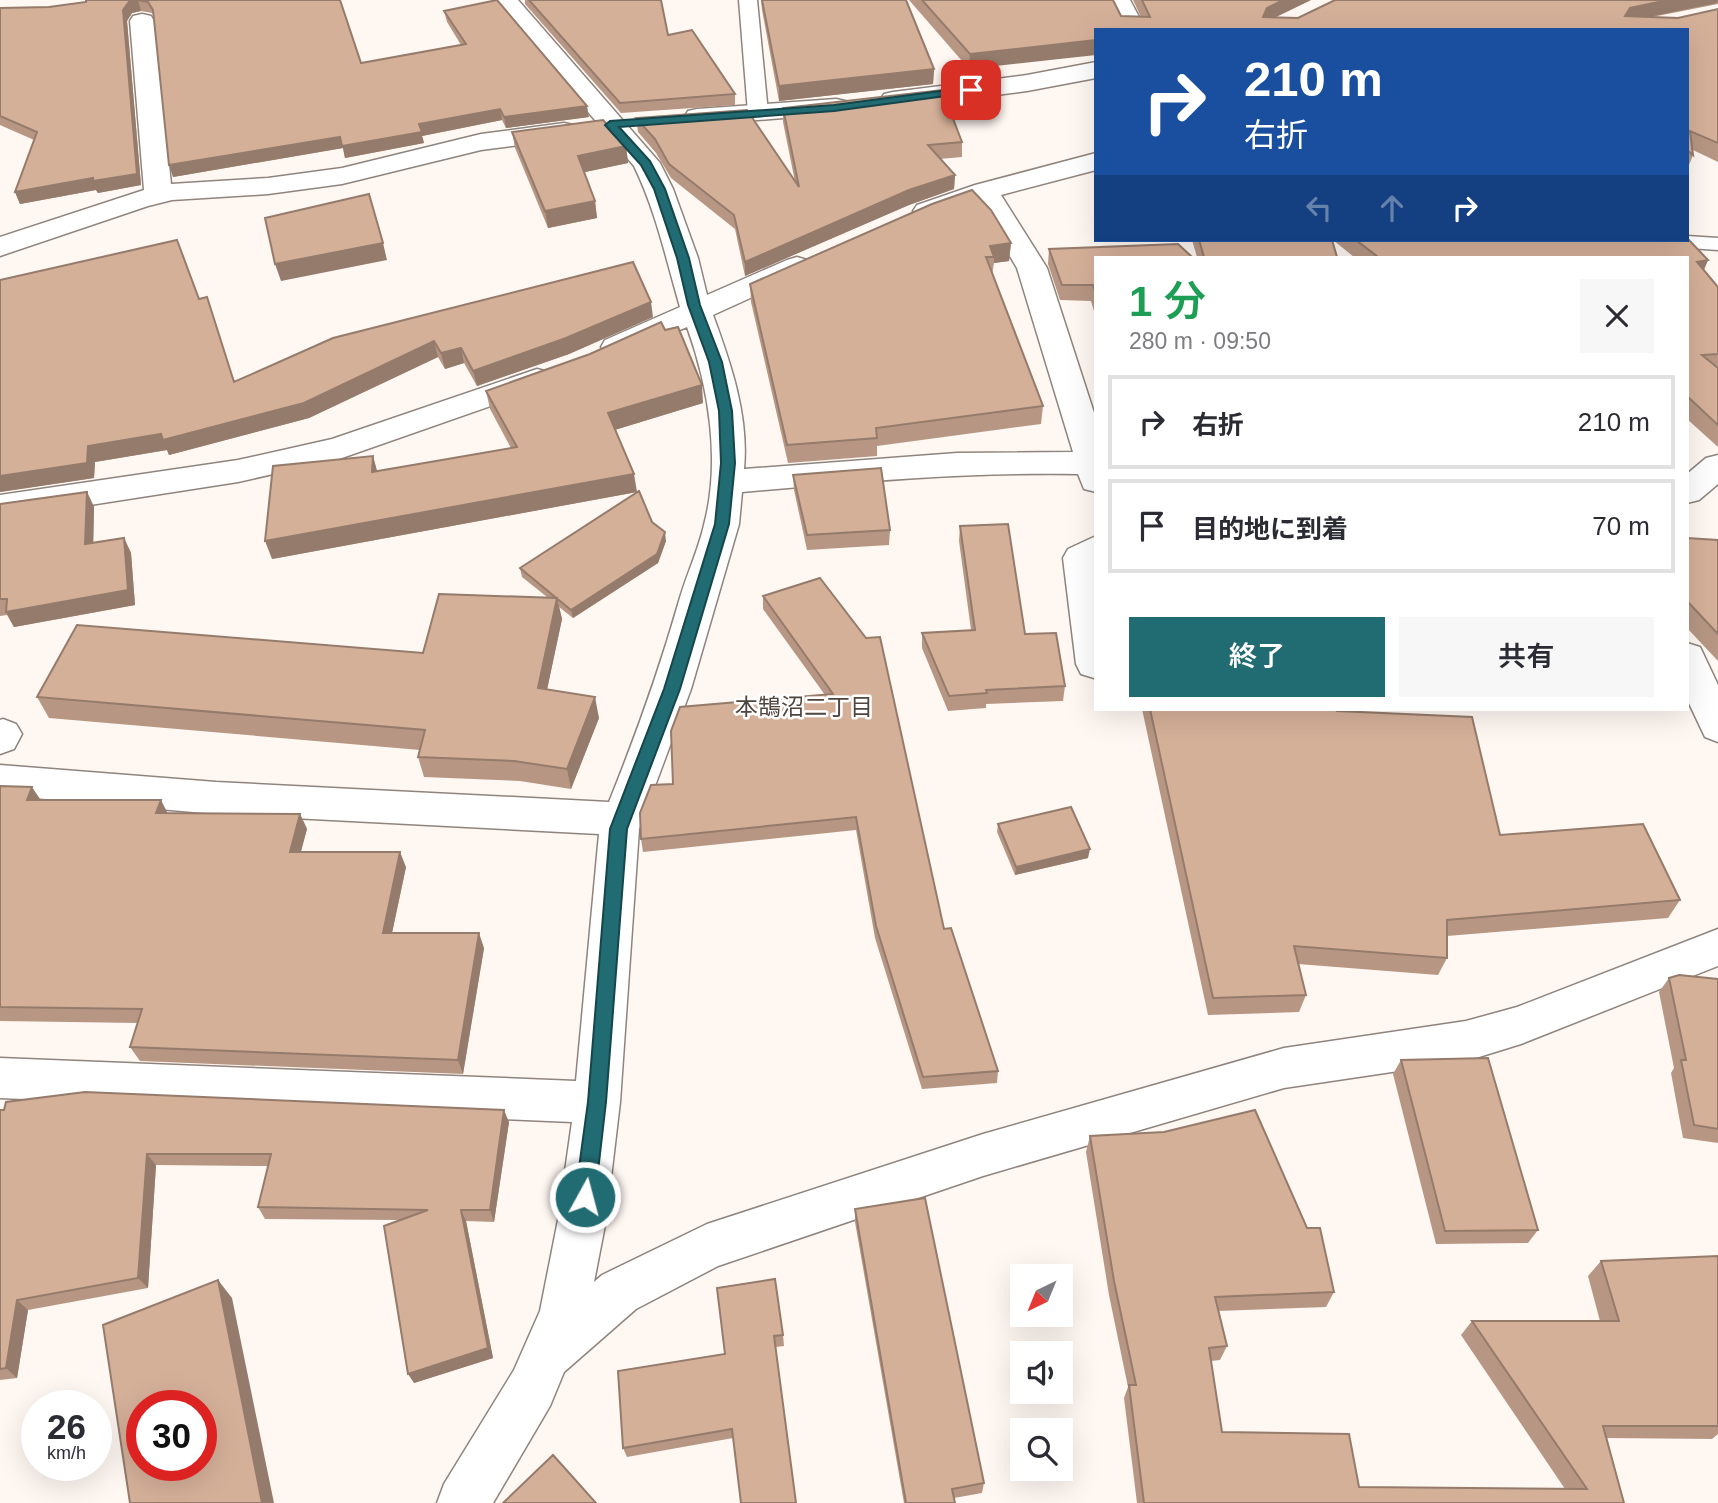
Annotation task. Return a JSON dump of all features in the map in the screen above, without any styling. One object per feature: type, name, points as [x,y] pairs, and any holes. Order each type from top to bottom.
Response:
[{"type":"street","points":[[463,1503],[532,1388],[564,1312],[582,1220],[597,1102],[613,871],[622,819],[672,689],[722,524],[726,482],[725,411],[715,362],[696,312],[683,258],[659,189],[646,163],[610,125],[505,0]]},
{"type":"street","points":[[1118,0],[1133,28]]},
{"type":"street","points":[[142,22],[158,195]]},
{"type":"street","points":[[676,119],[834,108],[1027,83],[1094,70]]},
{"type":"street","points":[[0,247],[83,216],[158,195],[279,185],[342,176],[481,142],[649,121]]},
{"type":"street","points":[[895,224],[985,191],[1094,162]]},
{"type":"street","points":[[985,191],[1032,268],[1094,466]]},
{"type":"street","points":[[0,506],[239,471],[339,448],[580,362],[819,256]]},
{"type":"street","points":[[726,482],[906,466],[1014,461],[1094,469]]},
{"type":"street","points":[[1689,490],[1718,466]]},
{"type":"street","points":[[1094,549],[1080,558],[1094,664]]},
{"type":"street","points":[[1689,662],[1718,727]]},
{"type":"street","points":[[0,780],[216,798],[622,819]]},
{"type":"street","points":[[543,1361],[619,1292],[707,1247],[983,1155],[1284,1068],[1466,1041],[1510,1028],[1718,947]]},
{"type":"street","points":[[0,1078],[597,1102]]},
{"type":"lane","points":[[748,0],[758,113]]},
{"type":"lane","points":[[1689,242],[1718,244]]},
{"type":"building","points":[[86,0],[138,0],[129,2],[123,10],[137,174],[93,181],[93,178],[15,192],[37,132],[0,116],[0,8],[49,7]]},
{"type":"building","points":[[138,0],[340,0],[361,63],[466,44],[444,11],[497,0],[587,106],[504,117],[500,109],[419,124],[422,132],[342,146],[340,137],[169,165],[153,10],[148,2]]},
{"type":"building","points":[[529,0],[661,0],[668,35],[692,30],[735,94],[620,103]]},
{"type":"building","points":[[762,0],[906,0],[934,69],[779,86]]},
{"type":"building","points":[[922,0],[1113,0],[1121,16],[1150,17],[1142,0],[1283,0],[1267,8],[1263,17],[1298,18],[1335,0],[1668,0],[1630,8],[1625,16],[1678,18],[1718,9],[1718,143],[1690,131],[1693,155],[1689,152],[1689,28],[1094,28],[1094,40],[970,54]]},
{"type":"building","points":[[942,90],[962,142],[928,145],[955,175],[909,190],[745,262],[734,215],[669,164],[655,139],[636,118],[747,110],[799,187],[783,108]]},
{"type":"building","points":[[603,120],[626,146],[578,156],[595,201],[545,211],[512,132]]},
{"type":"building","points":[[972,190],[991,210],[1011,243],[990,246],[994,257],[986,257],[1043,406],[876,428],[877,438],[787,445],[750,284],[932,204]]},
{"type":"building","points":[[369,194],[383,243],[275,264],[265,218]]},
{"type":"building","points":[[177,240],[199,299],[207,297],[234,382],[333,338],[633,262],[651,302],[566,338],[473,371],[461,348],[441,353],[434,341],[304,403],[163,440],[161,434],[88,446],[87,463],[0,476],[0,280]]},
{"type":"building","points":[[1689,240],[1708,260],[1697,262],[1718,287],[1718,354],[1702,355],[1718,368],[1718,425],[1689,398],[1689,256],[1377,256],[1359,242]]},
{"type":"building","points":[[1200,242],[1333,242],[1337,256],[1204,256]]},
{"type":"building","points":[[1178,244],[1191,256],[1094,256],[1094,288],[1093,285],[1062,285],[1049,249]]},
{"type":"building","points":[[661,322],[665,330],[678,327],[702,385],[608,413],[634,474],[265,541],[273,466],[373,456],[372,472],[517,447],[486,391],[590,354]]},
{"type":"building","points":[[881,468],[890,530],[807,535],[793,475]]},
{"type":"building","points":[[639,491],[652,522],[665,532],[657,554],[571,610],[520,568]]},
{"type":"building","points":[[87,492],[85,544],[124,538],[128,590],[6,612],[7,599],[0,599],[0,504]]},
{"type":"building","points":[[1008,524],[1025,634],[1056,633],[1065,686],[986,690],[987,693],[949,696],[922,633],[975,630],[960,526]]},
{"type":"building","points":[[1689,538],[1718,540],[1718,634],[1689,603]]},
{"type":"building","points":[[820,578],[866,638],[880,637],[944,929],[951,928],[998,1071],[923,1077],[876,926],[856,817],[641,839],[640,813],[651,785],[673,784],[671,731],[680,707],[833,694],[763,596]]},
{"type":"building","points":[[439,594],[557,598],[538,688],[595,697],[567,769],[514,761],[418,757],[425,730],[37,697],[77,625],[423,653]]},
{"type":"building","points":[[1150,711],[1338,711],[1472,717],[1500,835],[1643,824],[1680,900],[1447,920],[1447,958],[1294,946],[1306,995],[1213,998]]},
{"type":"building","points":[[0,786],[32,787],[27,800],[161,800],[156,813],[300,814],[290,852],[400,852],[383,933],[479,933],[458,1060],[130,1047],[142,1009],[0,1007]]},
{"type":"building","points":[[1071,807],[1090,849],[1016,867],[998,824]]},
{"type":"building","points":[[1679,975],[1718,979],[1718,1129],[1694,1125],[1681,1060],[1686,1060],[1669,978]]},
{"type":"building","points":[[1488,1058],[1538,1230],[1445,1231],[1401,1060]]},
{"type":"building","points":[[85,1092],[504,1110],[490,1210],[461,1210],[488,1348],[408,1374],[384,1226],[428,1210],[258,1207],[271,1154],[147,1154],[138,1278],[17,1300],[6,1368],[0,1369],[0,1110],[4,1110],[6,1102]]},
{"type":"building","points":[[1255,1110],[1307,1228],[1320,1228],[1334,1292],[1215,1297],[1227,1346],[1209,1348],[1222,1432],[1349,1434],[1359,1487],[1587,1489],[1472,1321],[1619,1321],[1601,1261],[1718,1256],[1718,1426],[1603,1426],[1624,1503],[1144,1503],[1129,1385],[1136,1385],[1114,1281],[1090,1136],[1164,1132]]},
{"type":"building","points":[[925,1198],[984,1483],[952,1489],[955,1503],[906,1503],[855,1209]]},
{"type":"building","points":[[775,1279],[783,1335],[774,1336],[796,1503],[741,1503],[732,1429],[623,1448],[618,1371],[725,1354],[717,1288]]},
{"type":"building","points":[[218,1280],[262,1503],[130,1503],[127,1481],[217,1481],[217,1390],[126,1390],[126,1477],[103,1325]]},
{"type":"building","points":[[553,1455],[596,1503],[503,1503]]},
{"type":"district","name":"本鵠沼二丁目","points":[[804,707]]},
{"type":"route","points":[[585,1197],[597,1102],[613,871],[619,829],[672,689],[722,524],[728,463],[725,411],[715,362],[694,305],[683,258],[659,189],[646,163],[610,125],[834,108],[971,90]]}]
